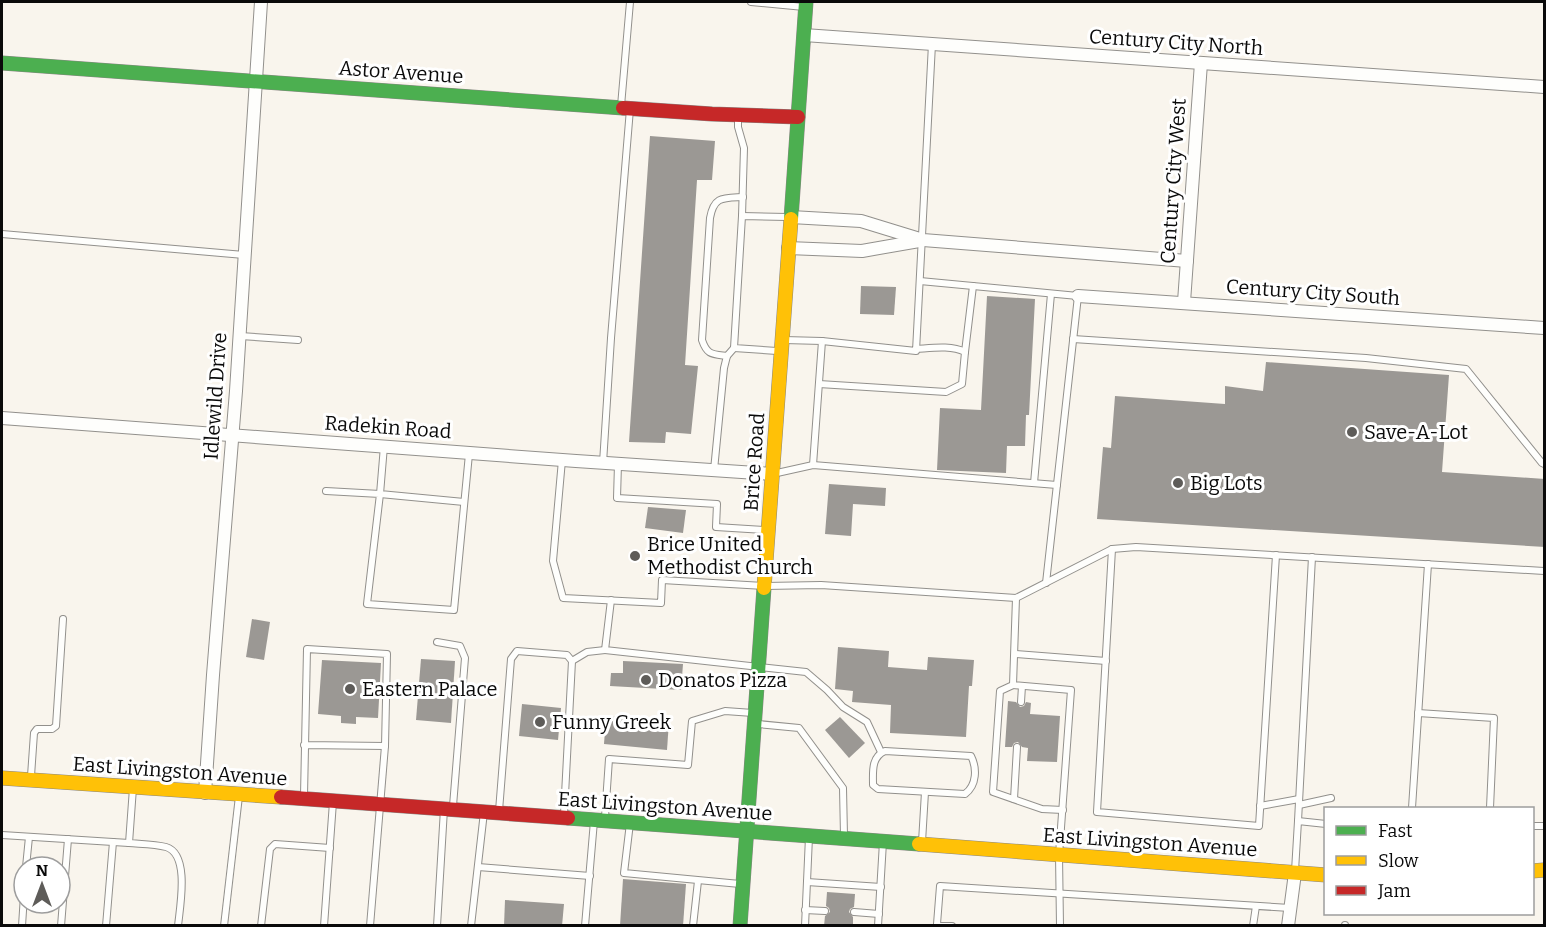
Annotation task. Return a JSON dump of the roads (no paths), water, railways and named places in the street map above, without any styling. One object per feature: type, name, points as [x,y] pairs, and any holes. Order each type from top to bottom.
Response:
[{"type":"main road","name":"Brice Road","points":[[740,926],[806,4]]},
{"type":"main road","name":"Astor Avenue","points":[[2,63],[626,108],[798,117]]},
{"type":"main road","name":"East Livingston Avenue","points":[[2,778],[1324,874]]},
{"type":"street","name":"Idlewild Drive","points":[[205,793],[240,336],[261,2]]},
{"type":"street","name":"Century City North","points":[[804,35],[1545,87]]},
{"type":"street","name":"Century City West","points":[[1184,302],[1201,63]]},
{"type":"street","points":[[791,217],[861,221],[923,240],[1186,261]]},
{"type":"street","points":[[788,248],[862,251],[923,240]]},
{"type":"street","name":"Century City South","points":[[1078,296],[1545,328]]},
{"type":"street","name":"Radekin Road","points":[[2,418],[772,474]]},
{"type":"street","points":[[1288,926],[1295,873]]},
{"type":"lane","points":[[603,463],[626,108],[630,2]]},
{"type":"lane","points":[[751,2],[806,4]]},
{"type":"lane","points":[[916,349],[932,44]]},
{"type":"lane","points":[[714,470],[724,368],[727,356],[734,348],[744,148],[738,127],[738,114]]},
{"type":"lane","points":[[727,356],[712,354],[705,349],[702,340],[712,208],[716,201],[724,198],[742,197]]},
{"type":"lane","points":[[742,216],[791,217]]},
{"type":"lane","points":[[2,234],[245,255]]},
{"type":"lane","points":[[920,281],[1078,296],[1046,583]]},
{"type":"lane","points":[[819,384],[946,392],[962,384],[973,286]]},
{"type":"lane","points":[[1034,483],[1051,294]]},
{"type":"lane","points":[[240,336],[298,340]]},
{"type":"lane","points":[[1073,339],[1366,358],[1466,369],[1545,464]]},
{"type":"lane","points":[[734,348],[822,341],[916,349],[958,349],[965,352]]},
{"type":"lane","points":[[813,465],[822,341]]},
{"type":"lane","points":[[384,447],[367,604],[454,610],[469,453]]},
{"type":"lane","points":[[562,460],[553,561],[563,598],[661,603],[662,580],[765,586],[821,585],[1016,598],[1112,549],[1136,547],[1545,571]]},
{"type":"lane","points":[[618,464],[617,498],[717,504],[716,526],[769,530]]},
{"type":"lane","points":[[772,474],[813,465],[1056,485]]},
{"type":"lane","points":[[326,490],[464,502]]},
{"type":"lane","points":[[1112,549],[1097,812],[1259,826],[1276,555]]},
{"type":"lane","points":[[1295,873],[1312,557]]},
{"type":"lane","points":[[1412,807],[1428,564]]},
{"type":"lane","points":[[1013,685],[1016,598]]},
{"type":"lane","points":[[606,650],[611,600]]},
{"type":"lane","points":[[31,780],[34,733],[37,729],[52,729],[56,726],[63,619]]},
{"type":"lane","points":[[437,642],[460,646],[465,658],[437,926]]},
{"type":"lane","points":[[304,799],[307,649],[387,654],[385,746],[370,926]]},
{"type":"lane","points":[[572,661],[586,652],[606,650],[806,672],[843,707],[867,722],[874,733],[880,752],[874,762],[873,785],[878,789],[965,794],[973,785],[975,765],[971,756],[880,752]]},
{"type":"lane","points":[[499,813],[511,659],[516,651],[567,655],[572,661],[564,818]]},
{"type":"lane","points":[[1015,654],[1106,661]]},
{"type":"lane","points":[[1060,926],[1059,855],[1063,810],[1071,690],[1013,685],[1000,691],[993,792],[1042,809],[1063,810]]},
{"type":"lane","points":[[1021,702],[1022,686]]},
{"type":"lane","points":[[585,926],[590,876],[609,759],[688,765],[692,721],[725,711],[799,728],[843,788],[844,839]]},
{"type":"lane","points":[[1418,713],[1494,718],[1490,807]]},
{"type":"lane","points":[[304,744],[385,746]]},
{"type":"lane","points":[[1014,799],[1017,747]]},
{"type":"lane","points":[[129,843],[134,788]]},
{"type":"lane","points":[[922,845],[925,792]]},
{"type":"lane","points":[[224,926],[239,795]]},
{"type":"lane","points":[[1260,806],[1331,798]]},
{"type":"lane","points":[[324,926],[333,801]]},
{"type":"lane","points":[[471,926],[484,812]]},
{"type":"lane","points":[[1298,821],[1324,824]]},
{"type":"lane","points":[[630,823],[624,873],[744,884]]},
{"type":"lane","points":[[2,835],[169,847],[179,857],[182,873],[178,926]]},
{"type":"lane","points":[[27,855],[29,837]]},
{"type":"lane","points":[[805,926],[809,837]]},
{"type":"lane","points":[[61,926],[68,839]]},
{"type":"lane","points":[[106,926],[113,842]]},
{"type":"lane","points":[[878,926],[883,842]]},
{"type":"lane","points":[[261,926],[270,849],[275,844],[330,848]]},
{"type":"lane","points":[[478,867],[590,876]]},
{"type":"lane","points":[[693,926],[698,881]]},
{"type":"lane","points":[[807,882],[880,887]]},
{"type":"lane","points":[[952,926],[937,925],[940,885],[1290,908]]},
{"type":"lane","points":[[1253,926],[1256,906]]},
{"type":"lane","points":[[805,910],[825,911]]},
{"type":"lane","points":[[854,912],[879,914]]},
{"type":"place","name":"Save-A-Lot","points":[[1352,432]]},
{"type":"place","name":"Big Lots","points":[[1178,483]]},
{"type":"place","name":"Brice United Methodist Church","points":[[635,556]]},
{"type":"place","name":"Donatos Pizza","points":[[646,680]]},
{"type":"place","name":"Eastern Palace","points":[[350,689]]},
{"type":"place","name":"Funny Greek","points":[[540,722]]}]
